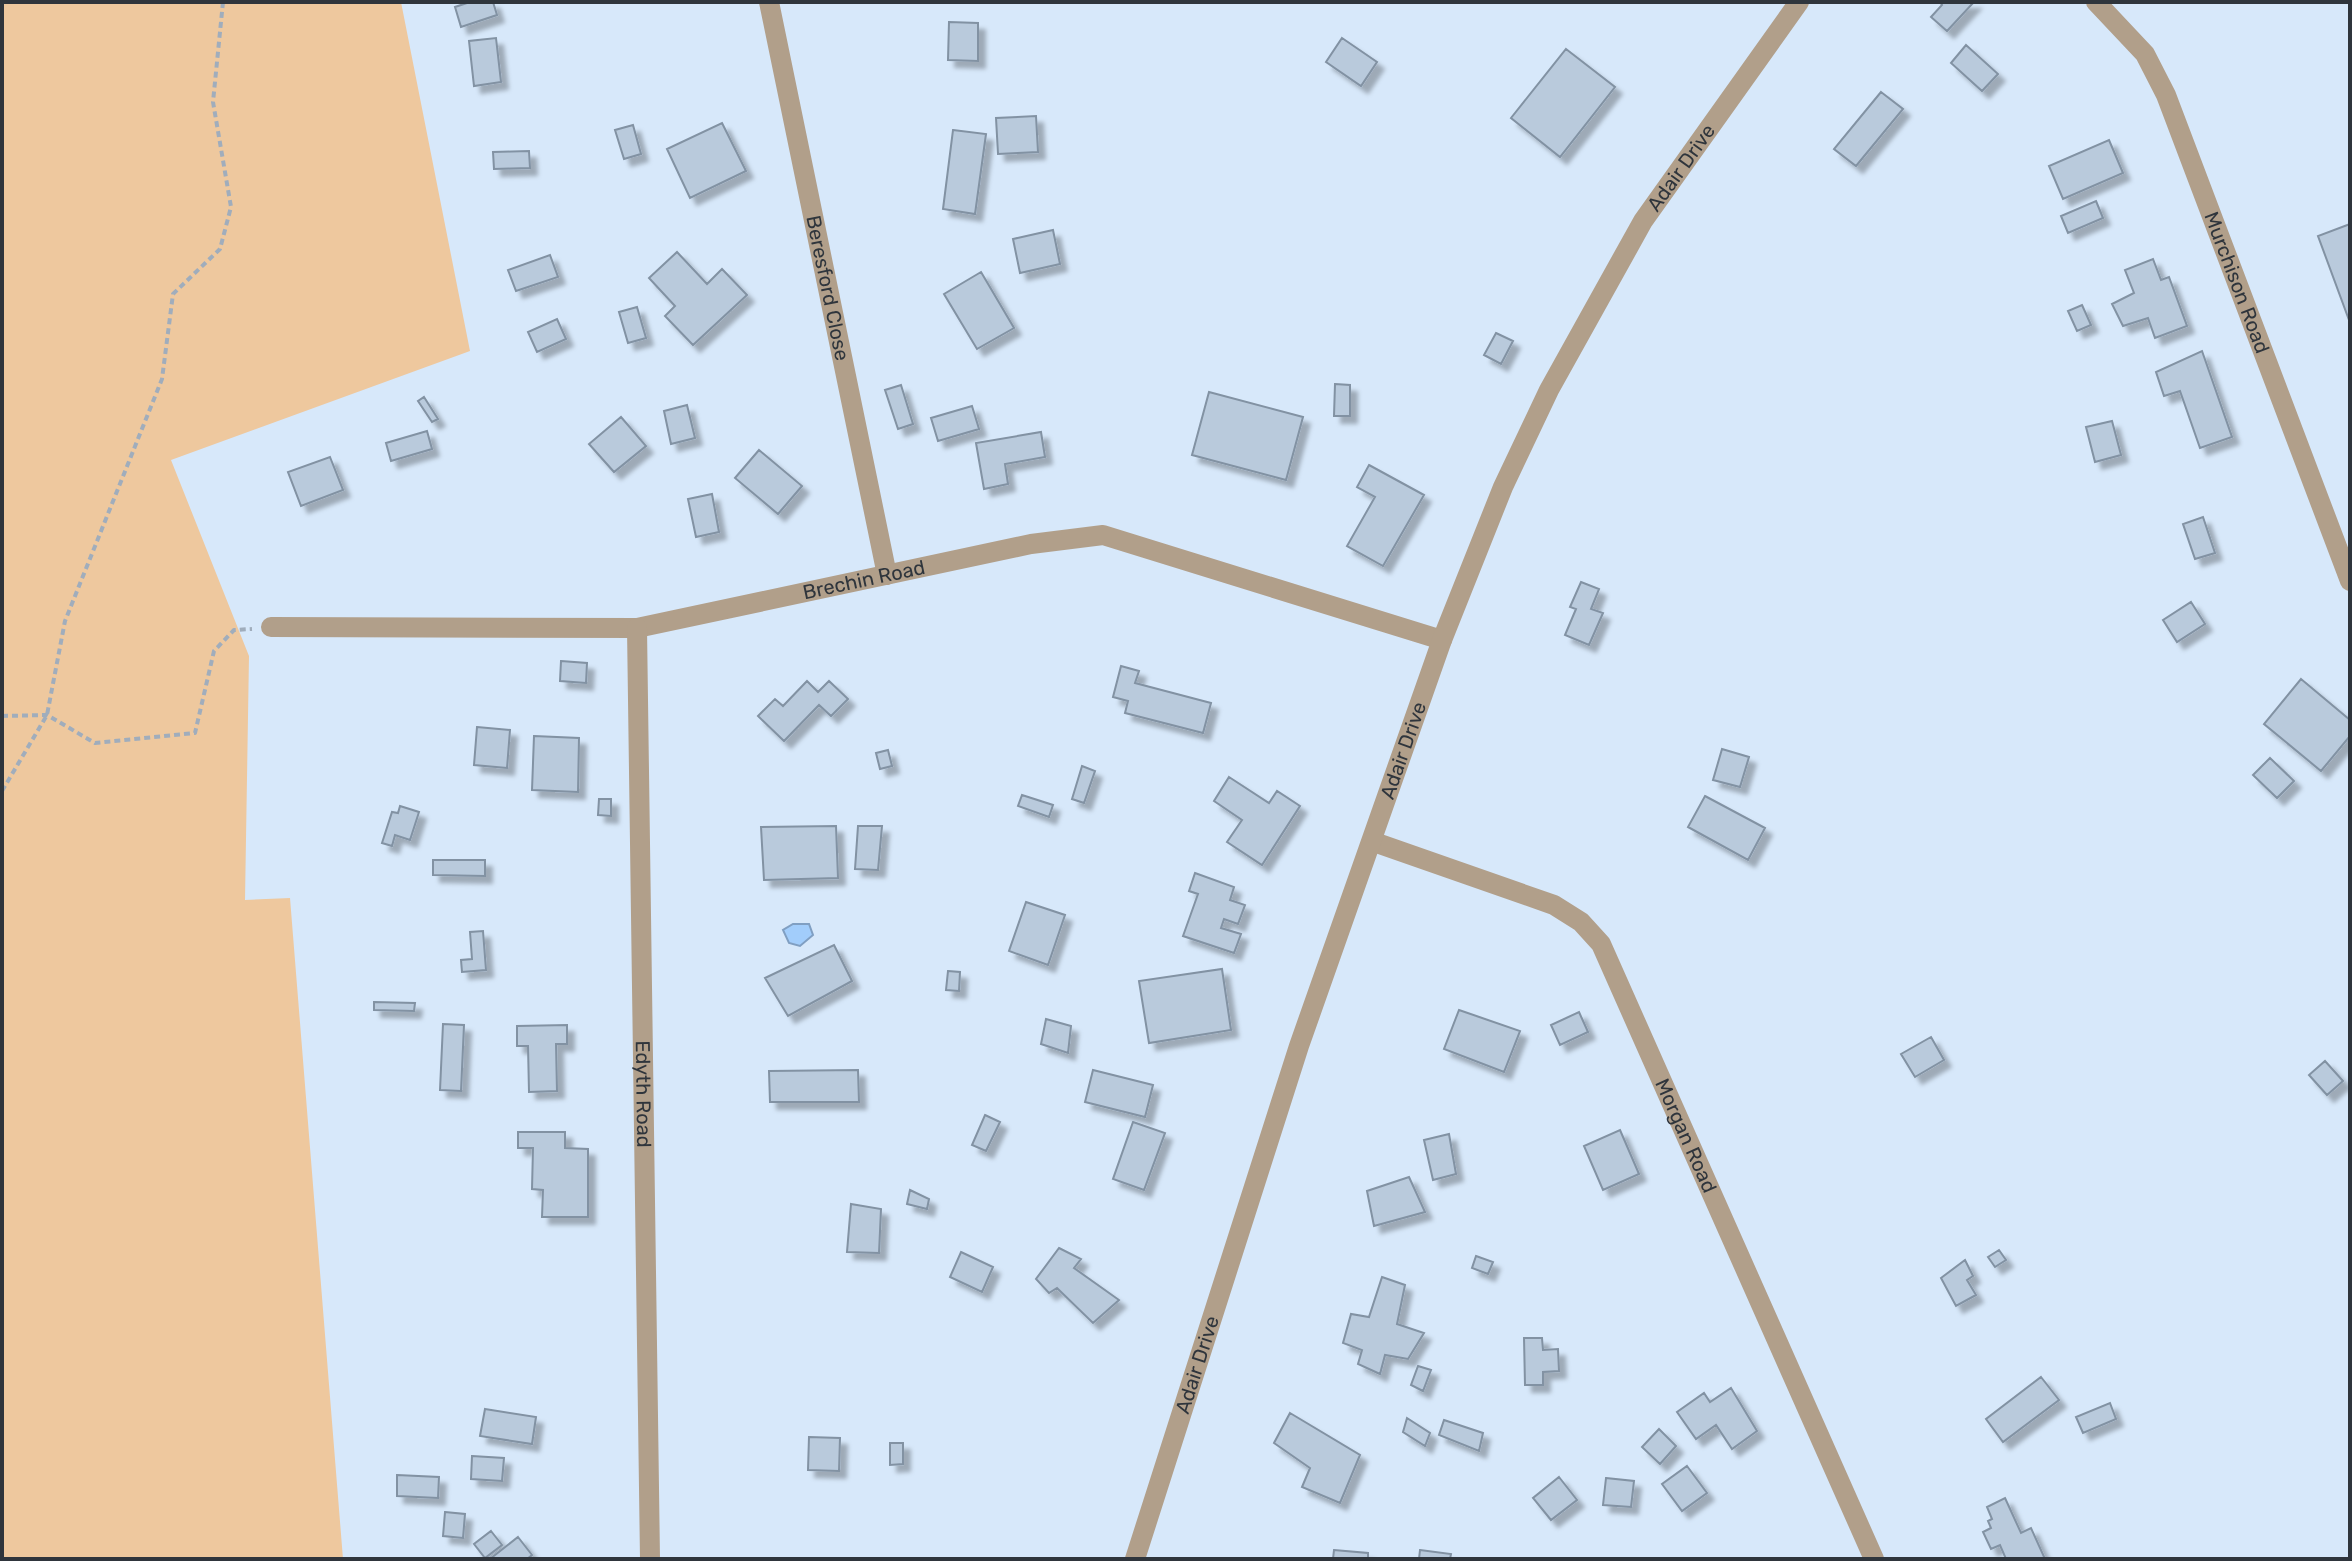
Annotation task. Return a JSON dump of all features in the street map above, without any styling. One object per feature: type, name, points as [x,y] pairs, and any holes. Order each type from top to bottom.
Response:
[{"type":"street","name":"Beresford Close","points":[[769,2],[887,575]]},
{"type":"street","name":"Adair Drive","points":[[1135,1559],[1299,1046],[1374,842],[1442,640],[1503,487],[1536,418],[1643,221],[1799,2]]},
{"type":"street","name":"Murchison Road","points":[[2096,2],[2145,54],[2166,95],[2350,581]]},
{"type":"street","name":"Brechin Road","points":[[271,627],[637,628],[1031,544],[1103,535],[1442,640]]},
{"type":"street","name":"Edyth Road","points":[[637,628],[650,1559]]},
{"type":"street","name":"Morgan Road","points":[[1374,842],[1554,905],[1581,922],[1601,944],[1874,1559]]},
{"type":"path","points":[[2,791],[47,715],[65,621],[162,379],[173,294],[220,249],[231,207],[213,102],[223,2]]},
{"type":"path","points":[[2,716],[47,715],[95,743],[195,733],[214,651],[234,630],[271,627]]},
{"type":"shaded area","points":[[2,2],[401,2],[470,351],[171,460],[249,656],[245,900],[290,898],[343,1559],[2,1559]]},
{"type":"water","points":[[793,924],[809,924],[813,935],[800,946],[789,943],[783,930]]},
{"type":"building","points":[[470,2],[493,2],[497,15],[461,27],[455,7]]},
{"type":"building","points":[[1940,2],[1974,2],[1947,31],[1931,17],[1942,5]]},
{"type":"building","points":[[949,22],[978,23],[978,61],[948,60]]},
{"type":"building","points":[[496,38],[501,82],[474,86],[469,41]]},
{"type":"building","points":[[1342,38],[1377,62],[1361,86],[1326,62]]},
{"type":"building","points":[[1966,45],[1998,74],[1982,91],[1951,63]]},
{"type":"building","points":[[1566,49],[1615,87],[1560,157],[1511,118]]},
{"type":"building","points":[[1881,92],[1903,109],[1856,166],[1834,149]]},
{"type":"building","points":[[1036,116],[1038,152],[998,154],[996,118]]},
{"type":"building","points":[[722,123],[746,171],[690,198],[667,149]]},
{"type":"building","points":[[633,125],[641,154],[624,159],[615,130]]},
{"type":"building","points":[[953,130],[986,134],[975,214],[943,209]]},
{"type":"building","points":[[2109,140],[2123,173],[2063,199],[2049,166]]},
{"type":"building","points":[[529,151],[530,168],[494,169],[493,152]]},
{"type":"building","points":[[2096,201],[2103,218],[2068,233],[2061,216]]},
{"type":"building","points":[[2350,224],[2350,320],[2349,320],[2318,236]]},
{"type":"building","points":[[1053,230],[1060,264],[1020,273],[1013,239]]},
{"type":"building","points":[[677,252],[707,284],[722,269],[747,295],[693,345],[665,316],[675,306],[649,278]]},
{"type":"building","points":[[550,255],[558,277],[516,291],[508,270]]},
{"type":"building","points":[[2153,259],[2161,280],[2169,277],[2187,326],[2155,338],[2148,318],[2123,326],[2112,304],[2134,293],[2125,270]]},
{"type":"building","points":[[981,272],[1014,328],[977,349],[944,294]]},
{"type":"building","points":[[2082,305],[2091,325],[2077,331],[2068,311]]},
{"type":"building","points":[[637,307],[646,338],[628,343],[619,312]]},
{"type":"building","points":[[557,319],[566,339],[537,352],[528,332]]},
{"type":"building","points":[[1496,333],[1513,341],[1501,364],[1484,355]]},
{"type":"building","points":[[2202,351],[2232,437],[2200,448],[2180,391],[2164,396],[2156,372]]},
{"type":"building","points":[[1335,384],[1350,385],[1350,416],[1334,416]]},
{"type":"building","points":[[901,385],[913,424],[898,429],[885,390]]},
{"type":"building","points":[[1209,392],[1303,417],[1286,480],[1192,455]]},
{"type":"building","points":[[424,397],[438,419],[432,422],[418,401]]},
{"type":"building","points":[[687,405],[695,438],[671,444],[664,411]]},
{"type":"building","points":[[972,406],[979,429],[938,441],[931,418]]},
{"type":"building","points":[[621,417],[646,446],[614,472],[589,444]]},
{"type":"building","points":[[2112,421],[2121,455],[2095,462],[2086,427]]},
{"type":"building","points":[[427,431],[432,449],[391,461],[386,443]]},
{"type":"building","points":[[1041,432],[1045,457],[1005,464],[1008,484],[984,489],[976,443]]},
{"type":"building","points":[[759,450],[802,486],[778,514],[735,478]]},
{"type":"building","points":[[330,457],[343,490],[301,506],[288,472]]},
{"type":"building","points":[[1369,465],[1424,495],[1383,566],[1347,546],[1375,497],[1357,487]]},
{"type":"building","points":[[712,494],[719,532],[696,537],[688,499]]},
{"type":"building","points":[[2203,517],[2215,553],[2195,559],[2183,524]]},
{"type":"building","points":[[1581,582],[1599,589],[1591,609],[1603,613],[1589,645],[1565,635],[1576,609],[1570,607]]},
{"type":"building","points":[[2191,602],[2205,624],[2177,642],[2163,620]]},
{"type":"building","points":[[561,661],[587,663],[586,683],[560,681]]},
{"type":"building","points":[[1121,666],[1139,671],[1135,683],[1211,703],[1203,733],[1125,713],[1128,701],[1113,697]]},
{"type":"building","points":[[2301,679],[2350,720],[2350,736],[2321,771],[2264,724]]},
{"type":"building","points":[[807,681],[818,692],[829,681],[848,699],[831,716],[819,705],[784,741],[758,716],[775,699],[783,706]]},
{"type":"building","points":[[477,727],[510,730],[507,768],[474,765]]},
{"type":"building","points":[[534,736],[579,738],[578,792],[532,790]]},
{"type":"building","points":[[1722,749],[1749,757],[1740,787],[1713,780]]},
{"type":"building","points":[[888,750],[892,766],[880,769],[876,753]]},
{"type":"building","points":[[2270,758],[2294,781],[2277,798],[2253,775]]},
{"type":"building","points":[[1082,766],[1095,771],[1084,803],[1072,799]]},
{"type":"building","points":[[1229,777],[1269,803],[1277,791],[1300,806],[1262,865],[1227,842],[1242,820],[1214,801]]},
{"type":"building","points":[[1022,795],[1053,805],[1049,817],[1018,806]]},
{"type":"building","points":[[1705,796],[1765,828],[1748,860],[1688,827]]},
{"type":"building","points":[[599,799],[611,799],[611,816],[598,815]]},
{"type":"building","points":[[400,806],[419,812],[410,840],[395,835],[392,846],[382,843],[392,812],[398,813]]},
{"type":"building","points":[[836,826],[838,878],[764,880],[761,827]]},
{"type":"building","points":[[858,826],[882,826],[878,870],[855,869]]},
{"type":"building","points":[[433,860],[485,860],[485,876],[433,875]]},
{"type":"building","points":[[1195,873],[1234,887],[1230,900],[1245,905],[1238,924],[1224,919],[1221,928],[1241,934],[1234,953],[1183,936],[1198,894],[1189,891]]},
{"type":"building","points":[[1026,902],[1065,915],[1048,965],[1009,951]]},
{"type":"building","points":[[483,931],[486,970],[462,972],[461,960],[472,959],[470,932]]},
{"type":"building","points":[[834,945],[852,981],[788,1016],[765,978]]},
{"type":"building","points":[[1222,969],[1231,1030],[1149,1043],[1139,981]]},
{"type":"building","points":[[948,971],[960,972],[959,991],[946,990]]},
{"type":"building","points":[[374,1002],[415,1003],[414,1011],[374,1010]]},
{"type":"building","points":[[1459,1010],[1520,1031],[1504,1072],[1444,1049]]},
{"type":"building","points":[[1579,1012],[1588,1032],[1560,1045],[1551,1025]]},
{"type":"building","points":[[1046,1019],[1071,1026],[1068,1053],[1041,1044]]},
{"type":"building","points":[[443,1024],[464,1025],[461,1091],[440,1090]]},
{"type":"building","points":[[567,1025],[567,1044],[556,1044],[557,1091],[529,1092],[528,1046],[517,1046],[517,1026]]},
{"type":"building","points":[[1931,1037],[1944,1060],[1915,1077],[1901,1054]]},
{"type":"building","points":[[2325,1061],[2343,1081],[2327,1095],[2309,1075]]},
{"type":"building","points":[[858,1070],[859,1102],[770,1102],[769,1071]]},
{"type":"building","points":[[1093,1070],[1153,1085],[1145,1117],[1085,1102]]},
{"type":"building","points":[[985,1115],[1000,1122],[986,1151],[972,1145]]},
{"type":"building","points":[[1133,1122],[1165,1133],[1144,1190],[1113,1179]]},
{"type":"building","points":[[1620,1130],[1639,1174],[1603,1190],[1584,1146]]},
{"type":"building","points":[[518,1132],[565,1132],[565,1148],[588,1149],[588,1217],[542,1217],[543,1190],[532,1189],[533,1148],[518,1148]]},
{"type":"building","points":[[1449,1134],[1456,1174],[1433,1180],[1424,1140]]},
{"type":"building","points":[[1409,1177],[1425,1212],[1374,1226],[1367,1191]]},
{"type":"building","points":[[910,1190],[929,1199],[927,1209],[907,1204]]},
{"type":"building","points":[[851,1204],[881,1209],[879,1253],[847,1252]]},
{"type":"building","points":[[1059,1248],[1081,1259],[1074,1268],[1119,1300],[1093,1323],[1057,1288],[1049,1293],[1036,1279]]},
{"type":"building","points":[[1999,1250],[2006,1260],[1995,1267],[1988,1257]]},
{"type":"building","points":[[961,1252],[993,1267],[982,1292],[950,1277]]},
{"type":"building","points":[[1476,1256],[1493,1262],[1488,1274],[1472,1268]]},
{"type":"building","points":[[1965,1260],[1973,1276],[1967,1280],[1976,1295],[1956,1306],[1941,1278]]},
{"type":"building","points":[[1382,1277],[1405,1285],[1397,1324],[1424,1333],[1408,1359],[1385,1355],[1380,1374],[1358,1364],[1362,1350],[1343,1343],[1351,1314],[1369,1317]]},
{"type":"building","points":[[1524,1338],[1542,1338],[1543,1350],[1558,1349],[1559,1371],[1543,1372],[1543,1385],[1525,1385]]},
{"type":"building","points":[[1418,1366],[1431,1370],[1423,1391],[1411,1385]]},
{"type":"building","points":[[2041,1377],[2059,1400],[2003,1442],[1986,1419]]},
{"type":"building","points":[[1731,1388],[1757,1431],[1732,1449],[1716,1425],[1696,1439],[1677,1412],[1704,1393],[1710,1402]]},
{"type":"building","points":[[2110,1403],[2116,1419],[2083,1433],[2076,1417]]},
{"type":"building","points":[[485,1409],[536,1417],[532,1444],[480,1436]]},
{"type":"building","points":[[1290,1413],[1360,1455],[1340,1503],[1302,1487],[1310,1468],[1274,1443]]},
{"type":"building","points":[[1407,1418],[1430,1433],[1425,1446],[1403,1432]]},
{"type":"building","points":[[1444,1420],[1483,1433],[1479,1451],[1439,1435]]},
{"type":"building","points":[[1659,1429],[1676,1446],[1660,1464],[1642,1447]]},
{"type":"building","points":[[809,1437],[840,1438],[839,1471],[808,1470]]},
{"type":"building","points":[[890,1443],[903,1443],[903,1464],[890,1465]]},
{"type":"building","points":[[472,1456],[504,1458],[502,1481],[471,1479]]},
{"type":"building","points":[[1687,1466],[1707,1493],[1682,1511],[1662,1484]]},
{"type":"building","points":[[397,1475],[439,1477],[438,1498],[397,1496]]},
{"type":"building","points":[[1559,1477],[1577,1500],[1551,1520],[1533,1498]]},
{"type":"building","points":[[1606,1478],[1634,1481],[1631,1507],[1603,1505]]},
{"type":"building","points":[[2005,1498],[2021,1533],[2031,1528],[2045,1559],[2006,1559],[2000,1545],[1991,1549],[1983,1532],[1991,1528],[1988,1521],[1992,1519],[1987,1507]]},
{"type":"building","points":[[445,1512],[465,1514],[463,1538],[443,1536]]},
{"type":"building","points":[[491,1531],[502,1545],[485,1558],[474,1544]]},
{"type":"building","points":[[518,1537],[532,1555],[527,1559],[490,1559]]},
{"type":"building","points":[[1334,1550],[1368,1553],[1368,1559],[1333,1559]]},
{"type":"building","points":[[1420,1550],[1451,1554],[1450,1559],[1419,1559]]}]
